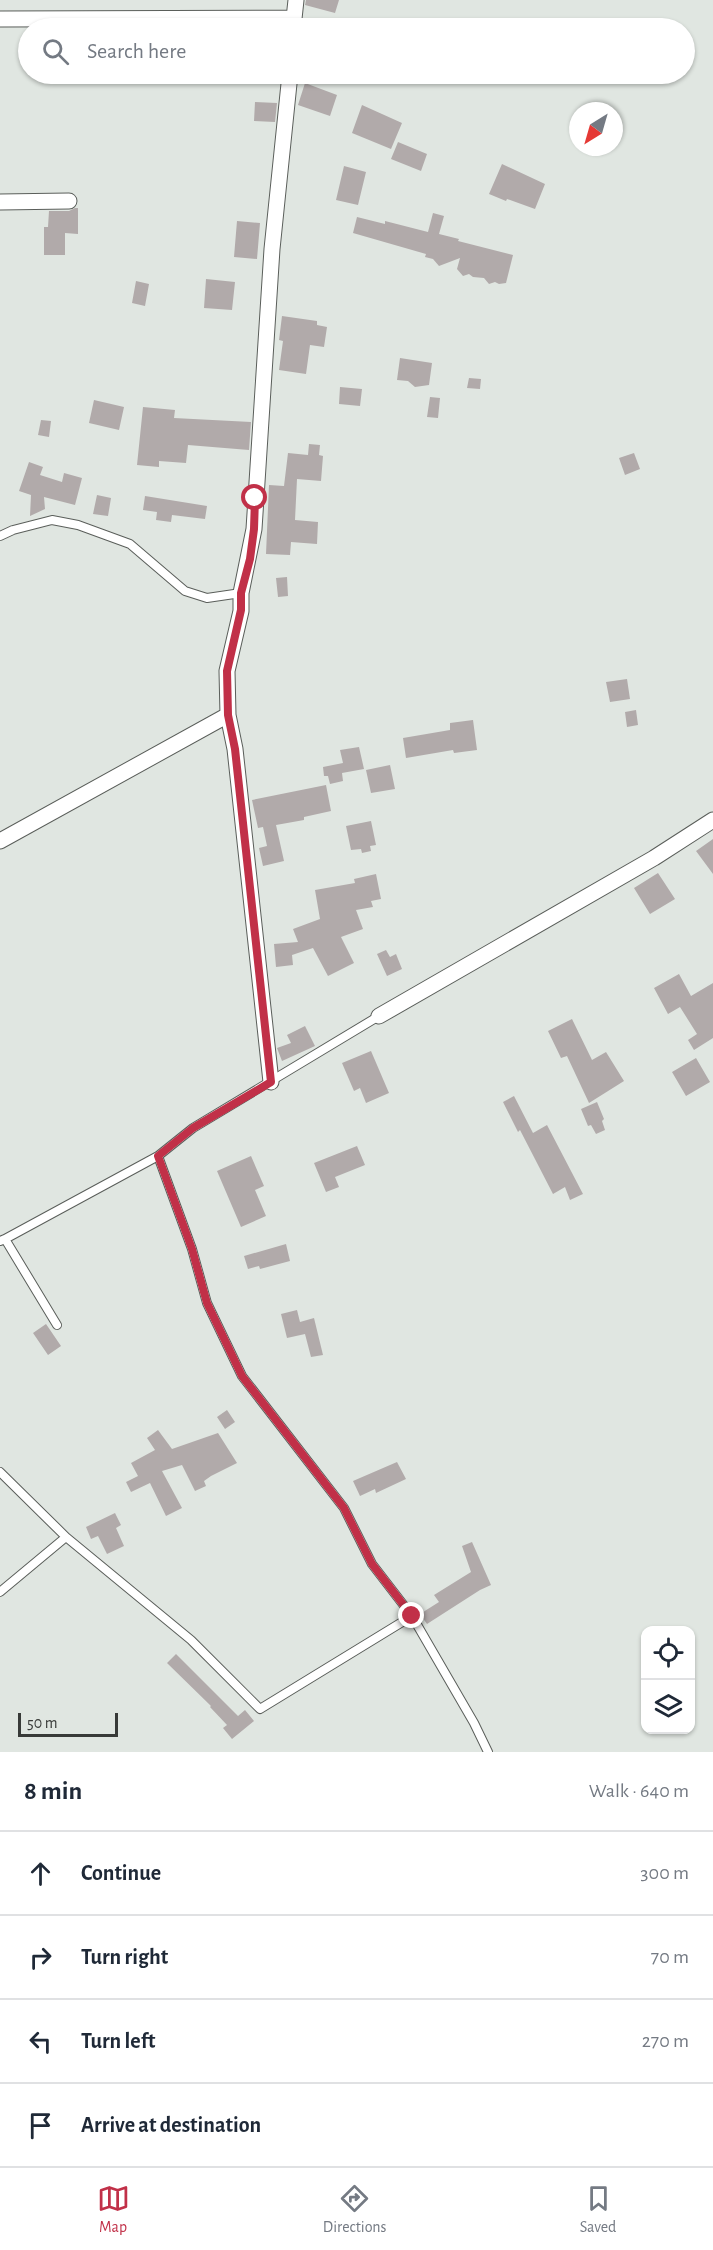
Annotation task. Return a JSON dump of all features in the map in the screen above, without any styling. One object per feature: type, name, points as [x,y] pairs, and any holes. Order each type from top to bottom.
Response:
[{"type":"street","points":[[294,18],[296,0]]},
{"type":"street","points":[[0,20],[18,20]]},
{"type":"street","points":[[271,1082],[235,749],[228,715],[227,671],[241,610],[241,593],[254,529],[272,249],[289,84]]},
{"type":"street","points":[[0,202],[69,201]]},
{"type":"street","points":[[0,841],[228,715]]},
{"type":"street","points":[[379,1016],[654,858],[713,820]]},
{"type":"lane","points":[[0,536],[13,530],[52,520],[78,525],[130,544],[185,591],[207,598],[241,593]]},
{"type":"lane","points":[[57,1325],[2,1240],[158,1156],[193,1128],[379,1016]]},
{"type":"lane","points":[[158,1156],[192,1249],[207,1303],[242,1376],[344,1508],[372,1564],[412,1616],[474,1723],[488,1752]]},
{"type":"lane","points":[[0,1473],[66,1537],[191,1640],[260,1709],[412,1616]]},
{"type":"lane","points":[[0,1592],[66,1537]]},
{"type":"building","points":[[306,0],[339,0],[335,13],[305,5]]},
{"type":"building","points":[[305,84],[337,95],[330,116],[298,105]]},
{"type":"building","points":[[255,102],[277,103],[275,122],[254,121]]},
{"type":"building","points":[[362,105],[402,123],[391,149],[352,133]]},
{"type":"building","points":[[398,142],[427,154],[421,171],[391,159]]},
{"type":"building","points":[[502,164],[545,184],[535,209],[489,194]]},
{"type":"building","points":[[344,166],[366,172],[358,205],[336,200]]},
{"type":"building","points":[[78,208],[78,234],[65,233],[65,255],[44,255],[44,227],[48,227],[49,211],[69,211]]},
{"type":"building","points":[[433,213],[444,216],[439,234],[513,255],[506,283],[489,284],[484,278],[473,277],[469,274],[463,276],[457,269],[460,258],[439,266],[433,259],[425,257],[426,254],[353,233],[357,217],[385,224],[385,221],[428,232]]},
{"type":"building","points":[[237,221],[260,223],[257,259],[234,257]]},
{"type":"building","points":[[206,279],[235,282],[232,310],[204,308]]},
{"type":"building","points":[[136,281],[149,284],[145,306],[132,303]]},
{"type":"building","points":[[282,316],[317,321],[317,325],[327,327],[324,347],[310,345],[306,374],[279,370],[283,341],[279,340]]},
{"type":"building","points":[[400,358],[432,363],[429,385],[415,387],[408,381],[397,380]]},
{"type":"building","points":[[469,378],[481,379],[480,389],[467,388]]},
{"type":"building","points":[[340,387],[362,389],[360,406],[339,404]]},
{"type":"building","points":[[430,397],[440,398],[438,418],[427,417]]},
{"type":"building","points":[[94,400],[124,407],[119,430],[89,423]]},
{"type":"building","points":[[143,407],[175,410],[174,418],[251,422],[249,450],[188,445],[186,463],[159,461],[159,467],[137,465]]},
{"type":"building","points":[[41,420],[51,421],[49,437],[38,435]]},
{"type":"building","points":[[309,444],[320,445],[319,455],[323,456],[321,481],[297,479],[295,520],[318,522],[317,544],[291,542],[290,555],[266,554],[269,485],[284,486],[288,453],[308,455]]},
{"type":"building","points":[[634,453],[640,469],[625,475],[619,458]]},
{"type":"building","points":[[29,462],[43,467],[40,475],[62,482],[64,473],[82,478],[75,505],[44,497],[45,509],[30,516],[31,495],[19,491]]},
{"type":"building","points":[[97,495],[111,498],[108,516],[93,514]]},
{"type":"building","points":[[145,496],[207,506],[205,519],[172,515],[171,522],[156,520],[157,512],[143,510]]},
{"type":"building","points":[[287,577],[288,596],[278,597],[276,578]]},
{"type":"building","points":[[627,679],[630,699],[610,702],[606,682]]},
{"type":"building","points":[[636,710],[638,725],[627,727],[625,712]]},
{"type":"building","points":[[473,720],[477,750],[454,753],[453,750],[406,758],[403,738],[450,730],[450,723]]},
{"type":"building","points":[[359,747],[364,769],[342,773],[343,781],[330,784],[328,776],[324,776],[323,767],[343,763],[340,750]]},
{"type":"building","points":[[390,765],[395,789],[371,793],[366,770]]},
{"type":"building","points":[[326,785],[331,811],[304,817],[304,820],[276,825],[284,861],[263,866],[259,848],[267,846],[263,827],[258,828],[252,800]]},
{"type":"building","points":[[371,821],[376,845],[370,846],[371,851],[362,853],[361,849],[351,850],[346,826]]},
{"type":"building","points":[[713,839],[713,874],[696,851]]},
{"type":"building","points":[[658,873],[675,899],[650,914],[634,888]]},
{"type":"building","points":[[376,874],[381,899],[371,901],[373,907],[356,910],[363,929],[341,937],[354,963],[328,976],[313,948],[292,955],[293,965],[276,967],[274,944],[298,942],[293,929],[320,919],[315,890],[355,883],[354,879]]},
{"type":"building","points":[[386,950],[390,957],[396,954],[402,969],[387,976],[377,954]]},
{"type":"building","points":[[679,974],[691,996],[713,983],[713,1038],[694,1050],[688,1040],[697,1034],[680,1007],[668,1014],[654,988]]},
{"type":"building","points":[[572,1019],[592,1060],[606,1052],[624,1081],[589,1103],[567,1056],[561,1058],[548,1031]]},
{"type":"building","points":[[305,1026],[315,1046],[282,1061],[277,1048],[291,1043],[287,1035]]},
{"type":"building","points":[[371,1051],[389,1093],[366,1103],[360,1088],[354,1091],[342,1063]]},
{"type":"building","points":[[696,1058],[710,1082],[686,1096],[672,1072]]},
{"type":"building","points":[[514,1096],[533,1133],[547,1125],[583,1194],[570,1200],[565,1187],[553,1194],[503,1102]]},
{"type":"building","points":[[597,1102],[604,1119],[602,1121],[605,1130],[596,1134],[591,1125],[588,1126],[581,1109]]},
{"type":"building","points":[[357,1146],[365,1165],[335,1177],[339,1187],[326,1192],[314,1163]]},
{"type":"building","points":[[251,1156],[264,1186],[255,1190],[266,1216],[241,1227],[217,1171]]},
{"type":"building","points":[[286,1244],[290,1261],[260,1269],[259,1266],[248,1269],[244,1256]]},
{"type":"building","points":[[297,1310],[300,1322],[314,1318],[323,1355],[311,1357],[305,1334],[287,1338],[281,1314]]},
{"type":"building","points":[[46,1324],[61,1346],[48,1355],[33,1333]]},
{"type":"building","points":[[227,1410],[235,1422],[225,1429],[217,1417]]},
{"type":"building","points":[[158,1430],[172,1449],[218,1433],[237,1463],[211,1476],[204,1481],[206,1486],[195,1491],[182,1465],[162,1471],[182,1508],[166,1516],[150,1483],[131,1492],[126,1482],[138,1476],[131,1463],[155,1450],[147,1438]]},
{"type":"building","points":[[397,1462],[406,1479],[376,1493],[375,1489],[360,1496],[353,1481]]},
{"type":"building","points":[[115,1513],[121,1525],[116,1528],[124,1546],[107,1554],[98,1536],[91,1539],[86,1527]]},
{"type":"building","points":[[472,1542],[491,1585],[427,1624],[420,1614],[439,1602],[434,1595],[471,1572],[462,1546]]},
{"type":"building","points":[[176,1654],[238,1716],[245,1710],[254,1721],[232,1739],[223,1728],[227,1725],[211,1706],[167,1663]]},
{"type":"route","points":[[255,498],[250,559],[241,593],[241,610],[227,671],[228,715],[235,749],[271,1082],[193,1128],[158,1156],[182,1218],[207,1303],[242,1376],[276,1423],[344,1508],[372,1564],[412,1616]]}]
